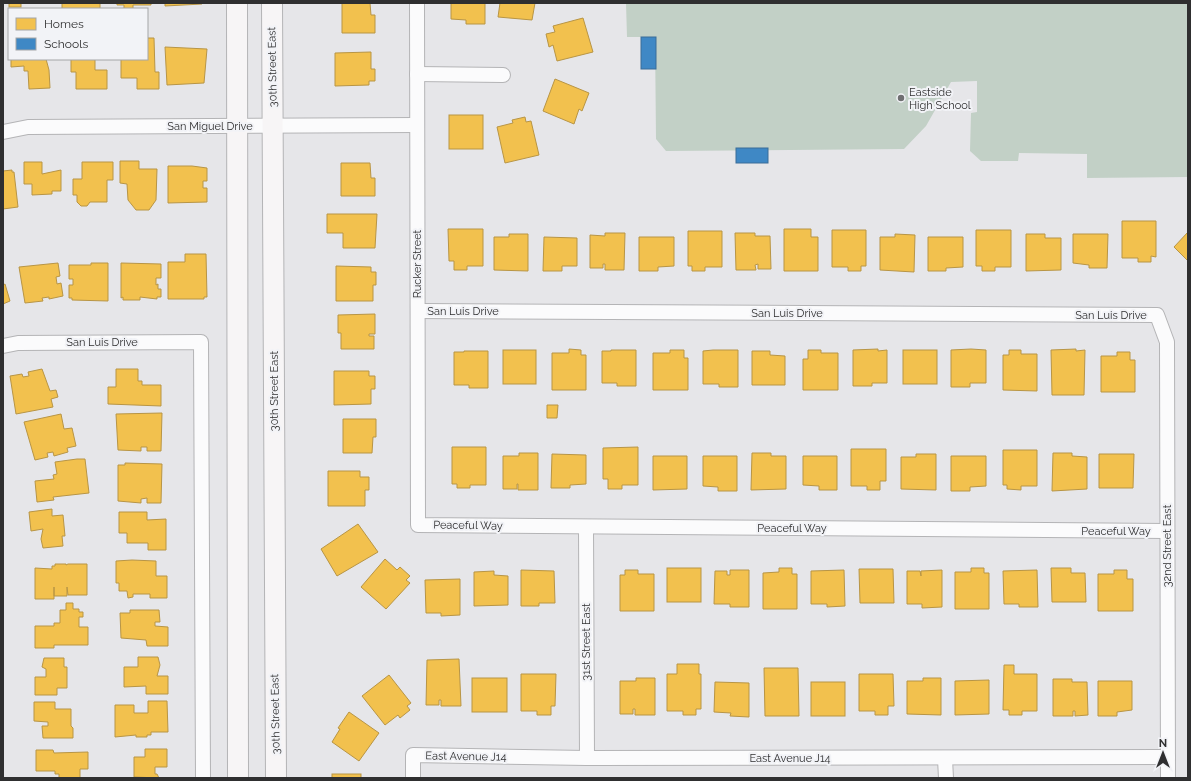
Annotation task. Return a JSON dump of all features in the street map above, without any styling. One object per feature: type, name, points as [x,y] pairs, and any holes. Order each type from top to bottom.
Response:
[{"type":"main road","points":[[237,3],[238,778]]},
{"type":"main road","name":"30th Street East","points":[[272,3],[276,778]]},
{"type":"street","name":"Rucker Street","points":[[417,3],[418,525]]},
{"type":"street","points":[[417,74],[503,75]]},
{"type":"street","name":"San Miguel Drive","points":[[3,132],[28,128],[417,125]]},
{"type":"street","name":"San Luis Drive","points":[[418,311],[1157,315]]},
{"type":"street","name":"32nd Street East","points":[[1157,315],[1167,342],[1166,531],[1168,778]]},
{"type":"street","name":"San Luis Drive","points":[[3,346],[18,343],[200,342],[203,778]]},
{"type":"street","name":"Peaceful Way","points":[[418,525],[1166,531]]},
{"type":"street","name":"31st Street East","points":[[586,527],[587,758]]},
{"type":"street","name":"East Avenue J14","points":[[413,778],[413,755],[587,758],[1168,757]]},
{"type":"street","points":[[945,758],[946,778]]},
{"type":"shaded area","name":"Eastside High School","points":[[626,3],[1188,3],[1188,177],[1087,178],[1087,154],[1019,153],[1018,161],[981,161],[970,151],[971,113],[977,112],[977,81],[951,82],[926,126],[904,149],[666,151],[656,139],[655,37],[627,37]]},
{"type":"building: Homes","points":[[9,3],[21,3],[21,7],[9,7]]},
{"type":"building: Homes","points":[[62,3],[100,3],[100,8],[62,8]]},
{"type":"building: Homes","points":[[117,3],[151,3],[151,5],[133,5],[133,8],[124,8],[124,5],[117,5]]},
{"type":"building: Homes","points":[[165,3],[202,3],[202,4],[165,6]]},
{"type":"building: Homes","points":[[342,3],[370,3],[371,15],[375,15],[375,33],[342,33]]},
{"type":"building: Homes","points":[[451,3],[485,3],[485,24],[466,24],[466,20],[451,19]]},
{"type":"building: Homes","points":[[500,3],[535,3],[532,20],[498,17]]},
{"type":"building: Homes","points":[[583,18],[593,52],[557,61],[553,45],[549,47],[546,34],[555,32],[553,26]]},
{"type":"building: Homes","points":[[148,38],[154,38],[155,72],[159,72],[159,89],[137,89],[137,78],[121,78],[121,60],[148,60]]},
{"type":"building: Homes","points":[[165,47],[207,49],[204,83],[167,85]]},
{"type":"building: Homes","points":[[371,52],[371,69],[375,69],[375,81],[369,81],[369,85],[335,86],[335,53]]},
{"type":"building: Homes","points":[[11,60],[46,60],[49,70],[50,88],[29,89],[28,71],[24,71],[24,66],[11,67]]},
{"type":"building: Homes","points":[[71,60],[95,60],[95,70],[107,70],[107,89],[76,89],[76,72],[71,72]]},
{"type":"building: Homes","points":[[555,79],[589,93],[582,111],[579,109],[574,124],[543,111]]},
{"type":"building: Homes","points":[[449,115],[483,115],[483,149],[449,149]]},
{"type":"building: Homes","points":[[525,117],[526,122],[531,121],[539,155],[505,163],[497,127],[513,123],[512,120]]},
{"type":"building: Homes","points":[[120,161],[139,161],[139,169],[157,169],[156,200],[149,210],[136,210],[128,200],[127,184],[120,183]]},
{"type":"building: Homes","points":[[24,162],[42,162],[42,174],[61,170],[61,191],[52,191],[52,194],[32,195],[32,184],[24,184]]},
{"type":"building: Homes","points":[[82,162],[113,162],[113,180],[107,180],[107,202],[90,202],[87,206],[81,206],[77,202],[77,195],[73,195],[73,179],[82,179]]},
{"type":"building: Homes","points":[[341,163],[370,163],[371,178],[375,178],[375,196],[341,196]]},
{"type":"building: Homes","points":[[168,166],[192,166],[207,168],[207,181],[203,181],[203,188],[207,188],[207,202],[168,203]]},
{"type":"building: Homes","points":[[12,170],[12,172],[14,172],[18,207],[3,209],[3,171]]},
{"type":"building: Homes","points":[[327,214],[377,214],[375,248],[343,248],[343,233],[327,233]]},
{"type":"building: Homes","points":[[1122,221],[1156,221],[1156,257],[1151,256],[1151,262],[1138,262],[1138,258],[1122,258]]},
{"type":"building: Homes","points":[[448,229],[483,229],[483,266],[467,266],[467,270],[454,270],[454,261],[449,261]]},
{"type":"building: Homes","points":[[784,229],[811,229],[811,237],[818,237],[818,271],[784,271]]},
{"type":"building: Homes","points":[[832,230],[866,230],[866,266],[861,266],[861,271],[848,271],[848,267],[832,267]]},
{"type":"building: Homes","points":[[976,230],[1011,230],[1011,267],[995,267],[995,271],[982,271],[982,266],[976,266]]},
{"type":"building: Homes","points":[[688,231],[722,231],[722,267],[705,267],[705,271],[692,271],[692,266],[688,266]]},
{"type":"building: Homes","points":[[1188,232],[1188,261],[1174,247]]},
{"type":"building: Homes","points":[[605,233],[625,233],[624,270],[605,270],[605,264],[603,264],[603,268],[590,268],[590,235],[605,236]]},
{"type":"building: Homes","points":[[735,233],[755,233],[755,236],[770,236],[771,269],[758,269],[758,264],[755,265],[756,270],[736,270]]},
{"type":"building: Homes","points":[[509,234],[528,234],[528,271],[494,270],[494,237],[509,237]]},
{"type":"building: Homes","points":[[895,234],[915,235],[914,272],[880,270],[880,237],[895,237]]},
{"type":"building: Homes","points":[[1026,234],[1045,234],[1045,238],[1061,238],[1061,270],[1026,271]]},
{"type":"building: Homes","points":[[1073,234],[1108,234],[1107,268],[1089,268],[1089,265],[1073,263]]},
{"type":"building: Homes","points":[[544,237],[577,238],[577,266],[562,266],[562,271],[543,271]]},
{"type":"building: Homes","points":[[639,237],[674,237],[674,266],[658,267],[658,271],[639,271]]},
{"type":"building: Homes","points":[[928,237],[963,237],[963,267],[946,268],[946,271],[928,271]]},
{"type":"building: Homes","points":[[185,254],[206,254],[207,297],[204,297],[204,299],[168,299],[168,262],[185,262]]},
{"type":"building: Homes","points":[[58,263],[60,276],[56,277],[57,284],[61,283],[63,296],[49,299],[49,297],[42,298],[43,301],[25,303],[19,267]]},
{"type":"building: Homes","points":[[91,263],[108,263],[108,301],[72,300],[72,298],[69,298],[69,285],[73,285],[73,279],[69,279],[69,265],[91,265]]},
{"type":"building: Homes","points":[[121,263],[161,264],[161,278],[156,278],[156,285],[158,284],[158,289],[161,289],[161,297],[157,297],[157,299],[140,297],[140,300],[123,300],[123,297],[121,298]]},
{"type":"building: Homes","points":[[336,266],[371,267],[371,272],[376,272],[376,285],[373,285],[373,301],[336,301]]},
{"type":"building: Homes","points":[[5,284],[10,301],[3,304],[3,285]]},
{"type":"building: Homes","points":[[375,314],[375,334],[369,334],[369,336],[374,336],[374,349],[341,349],[341,333],[338,333],[338,315]]},
{"type":"building: Homes","points":[[569,349],[581,350],[581,355],[586,355],[586,390],[552,390],[552,353],[569,353]]},
{"type":"building: Homes","points":[[878,349],[878,351],[887,350],[887,383],[872,383],[872,386],[853,386],[853,350]]},
{"type":"building: Homes","points":[[1076,349],[1076,351],[1085,350],[1084,395],[1052,395],[1051,350]]},
{"type":"building: Homes","points":[[503,350],[536,350],[536,384],[503,384]]},
{"type":"building: Homes","points":[[636,350],[636,386],[617,386],[617,383],[602,383],[602,351]]},
{"type":"building: Homes","points":[[670,350],[684,350],[684,358],[688,358],[688,390],[653,390],[653,353],[670,353]]},
{"type":"building: Homes","points":[[738,350],[738,387],[719,387],[719,384],[703,384],[703,351]]},
{"type":"building: Homes","points":[[808,350],[821,350],[821,353],[838,353],[838,390],[803,390],[803,359],[808,359]]},
{"type":"building: Homes","points":[[903,350],[937,350],[937,384],[903,384]]},
{"type":"building: Homes","points":[[951,350],[986,350],[986,383],[970,383],[970,387],[951,387]]},
{"type":"building: Homes","points":[[1009,350],[1021,350],[1021,354],[1037,354],[1037,391],[1003,390],[1003,355],[1009,355]]},
{"type":"building: Homes","points":[[488,351],[488,388],[469,388],[469,385],[454,385],[454,352]]},
{"type":"building: Homes","points":[[752,351],[770,351],[770,355],[785,356],[785,385],[752,385]]},
{"type":"building: Homes","points":[[1117,352],[1130,352],[1130,360],[1135,360],[1135,392],[1101,392],[1101,356],[1117,356]]},
{"type":"building: Homes","points":[[42,369],[50,391],[56,390],[58,397],[51,399],[53,407],[16,414],[10,376],[22,374],[23,377],[29,376],[28,372]]},
{"type":"building: Homes","points":[[116,369],[138,369],[138,381],[142,381],[142,385],[161,385],[161,406],[108,404],[108,387],[116,387]]},
{"type":"building: Homes","points":[[334,371],[369,371],[369,376],[375,376],[375,389],[371,389],[371,404],[334,405]]},
{"type":"building: Homes","points":[[547,405],[558,405],[557,418],[547,418]]},
{"type":"building: Homes","points":[[162,413],[161,451],[147,451],[147,447],[141,447],[141,451],[118,450],[116,414]]},
{"type":"building: Homes","points":[[61,414],[64,429],[72,428],[76,446],[67,448],[68,452],[54,456],[53,452],[47,453],[48,457],[35,460],[24,422]]},
{"type":"building: Homes","points":[[343,419],[376,419],[376,437],[373,437],[372,453],[343,453]]},
{"type":"building: Homes","points":[[452,447],[486,447],[486,485],[470,485],[470,488],[457,488],[457,484],[452,484]]},
{"type":"building: Homes","points":[[638,447],[638,485],[622,485],[622,489],[608,489],[608,479],[603,479],[603,448]]},
{"type":"building: Homes","points":[[851,449],[886,449],[886,481],[880,481],[880,490],[867,490],[867,486],[851,486]]},
{"type":"building: Homes","points":[[1003,450],[1037,450],[1037,486],[1021,486],[1021,490],[1007,489],[1007,485],[1003,485]]},
{"type":"building: Homes","points":[[519,453],[538,453],[538,490],[518,490],[518,484],[517,489],[503,489],[503,456],[519,456]]},
{"type":"building: Homes","points":[[752,453],[771,453],[771,456],[786,456],[786,489],[751,490]]},
{"type":"building: Homes","points":[[1053,453],[1072,453],[1072,456],[1087,457],[1087,489],[1052,491]]},
{"type":"building: Homes","points":[[552,454],[586,455],[586,484],[570,485],[570,488],[551,488]]},
{"type":"building: Homes","points":[[916,454],[936,454],[936,490],[901,489],[901,457],[916,457]]},
{"type":"building: Homes","points":[[1099,454],[1134,454],[1133,488],[1099,488]]},
{"type":"building: Homes","points":[[653,456],[687,456],[687,489],[653,490]]},
{"type":"building: Homes","points":[[703,456],[737,456],[737,491],[718,491],[718,487],[703,486]]},
{"type":"building: Homes","points":[[803,456],[837,456],[837,490],[819,490],[819,486],[803,485]]},
{"type":"building: Homes","points":[[951,456],[986,456],[986,486],[970,487],[970,491],[951,491]]},
{"type":"building: Homes","points":[[85,459],[89,493],[53,497],[54,500],[37,502],[35,481],[54,479],[53,475],[57,474],[55,462]]},
{"type":"building: Homes","points":[[125,463],[162,464],[161,503],[147,503],[147,498],[141,499],[141,503],[118,501],[118,465],[125,465]]},
{"type":"building: Homes","points":[[328,471],[360,471],[360,477],[369,477],[369,490],[365,490],[365,506],[328,506]]},
{"type":"building: Homes","points":[[52,509],[52,516],[63,515],[65,536],[62,536],[63,546],[43,548],[41,539],[43,529],[31,531],[29,512]]},
{"type":"building: Homes","points":[[119,512],[147,512],[147,520],[166,519],[166,550],[148,550],[148,543],[127,543],[127,533],[119,533]]},
{"type":"building: Homes","points":[[358,524],[378,552],[337,576],[321,549]]},
{"type":"building: Homes","points":[[385,559],[397,570],[400,567],[410,576],[406,580],[410,583],[386,609],[361,587]]},
{"type":"building: Homes","points":[[116,561],[156,561],[156,576],[167,576],[167,598],[150,598],[150,594],[133,594],[133,597],[128,598],[127,591],[119,591],[119,583],[116,583]]},
{"type":"building: Homes","points":[[55,564],[87,564],[87,595],[68,595],[67,587],[67,596],[54,596],[54,599],[35,599],[35,568],[52,569],[52,566],[55,566]]},
{"type":"building: Homes","points":[[667,568],[701,568],[701,602],[667,602]]},
{"type":"building: Homes","points":[[779,568],[792,568],[792,574],[797,574],[797,609],[763,609],[763,573],[779,572]]},
{"type":"building: Homes","points":[[971,568],[984,568],[984,573],[989,573],[989,609],[955,609],[955,572],[971,572]]},
{"type":"building: Homes","points":[[1051,568],[1071,568],[1071,573],[1085,573],[1086,602],[1052,602]]},
{"type":"building: Homes","points":[[859,569],[893,569],[894,603],[860,603]]},
{"type":"building: Homes","points":[[521,570],[554,571],[555,603],[539,603],[539,606],[521,606]]},
{"type":"building: Homes","points":[[625,570],[638,570],[638,574],[654,574],[654,611],[620,611],[620,575],[625,575]]},
{"type":"building: Homes","points":[[730,570],[749,570],[749,607],[730,607],[730,604],[714,604],[715,571],[727,571],[727,575],[730,575]]},
{"type":"building: Homes","points":[[844,570],[845,606],[827,607],[827,604],[811,604],[811,571]]},
{"type":"building: Homes","points":[[942,570],[942,607],[922,608],[922,604],[907,604],[907,571],[920,571],[921,576],[921,571]]},
{"type":"building: Homes","points":[[1037,570],[1038,607],[1019,607],[1019,604],[1004,604],[1003,571]]},
{"type":"building: Homes","points":[[1114,570],[1127,570],[1127,579],[1133,579],[1133,611],[1098,611],[1098,574],[1114,574]]},
{"type":"building: Homes","points":[[494,571],[494,575],[508,576],[508,605],[474,606],[474,572]]},
{"type":"building: Homes","points":[[460,579],[460,615],[441,616],[441,613],[426,613],[425,580]]},
{"type":"building: Homes","points":[[66,603],[73,603],[73,609],[79,609],[79,612],[83,612],[83,617],[79,617],[79,627],[88,627],[88,645],[54,645],[54,648],[35,648],[35,626],[54,626],[54,623],[60,623],[60,610],[66,610]]},
{"type":"building: Homes","points":[[130,610],[159,610],[160,622],[155,622],[155,626],[168,627],[168,646],[147,646],[146,640],[121,638],[120,613],[130,613]]},
{"type":"building: Homes","points":[[138,657],[158,657],[160,665],[157,676],[168,676],[168,694],[146,694],[146,686],[124,687],[124,667],[138,667]]},
{"type":"building: Homes","points":[[44,658],[64,658],[64,667],[67,667],[67,688],[57,688],[57,695],[35,695],[35,677],[46,677],[46,669],[42,667]]},
{"type":"building: Homes","points":[[459,659],[461,706],[441,706],[441,700],[439,700],[439,705],[426,705],[427,660]]},
{"type":"building: Homes","points":[[677,664],[699,664],[699,674],[701,674],[701,709],[696,709],[696,715],[683,715],[683,711],[667,711],[667,674],[677,674]]},
{"type":"building: Homes","points":[[1004,665],[1014,665],[1014,674],[1037,674],[1037,711],[1022,711],[1022,715],[1009,715],[1009,710],[1003,710]]},
{"type":"building: Homes","points":[[764,668],[798,668],[799,716],[765,716]]},
{"type":"building: Homes","points":[[521,674],[556,674],[555,706],[551,706],[551,715],[537,715],[537,711],[521,711]]},
{"type":"building: Homes","points":[[859,674],[893,674],[894,706],[888,706],[888,715],[875,715],[875,711],[859,711]]},
{"type":"building: Homes","points":[[389,675],[411,703],[407,706],[410,710],[400,718],[398,715],[385,725],[362,696]]},
{"type":"building: Homes","points":[[472,678],[507,678],[507,712],[472,712]]},
{"type":"building: Homes","points":[[636,678],[655,678],[655,715],[635,715],[635,709],[633,709],[633,714],[620,714],[620,681],[636,681]]},
{"type":"building: Homes","points":[[923,678],[941,678],[941,715],[907,714],[907,681],[923,681]]},
{"type":"building: Homes","points":[[1053,679],[1072,679],[1072,682],[1087,682],[1088,715],[1075,716],[1075,711],[1073,711],[1073,716],[1053,716]]},
{"type":"building: Homes","points":[[989,680],[989,714],[955,715],[955,681]]},
{"type":"building: Homes","points":[[1098,681],[1132,681],[1132,710],[1117,712],[1117,716],[1098,716]]},
{"type":"building: Homes","points":[[715,682],[749,683],[749,717],[730,716],[731,713],[714,712]]},
{"type":"building: Homes","points":[[811,682],[845,682],[845,716],[811,716]]},
{"type":"building: Homes","points":[[148,701],[167,701],[168,732],[151,732],[151,735],[147,735],[147,737],[136,737],[136,735],[115,737],[115,705],[134,705],[134,713],[148,713]]},
{"type":"building: Homes","points":[[34,702],[55,702],[55,709],[71,709],[73,738],[43,738],[42,726],[48,726],[48,722],[34,721]]},
{"type":"building: Homes","points":[[349,712],[379,733],[359,761],[332,742],[340,729],[338,728]]},
{"type":"building: Homes","points":[[145,749],[167,749],[167,767],[155,767],[155,774],[157,774],[159,778],[134,777],[134,757],[145,757]]},
{"type":"building: Homes","points":[[36,750],[53,750],[54,753],[88,752],[88,769],[80,769],[80,778],[59,778],[59,774],[55,774],[55,771],[36,771]]},
{"type":"building: Homes","points":[[332,774],[361,774],[361,778],[332,778]]},
{"type":"building: Schools","points":[[641,37],[656,37],[656,69],[641,69]]},
{"type":"building: Schools","points":[[736,148],[768,148],[768,163],[736,163]]},
{"type":"place","name":"Eastside High School","points":[[901,98]]}]
